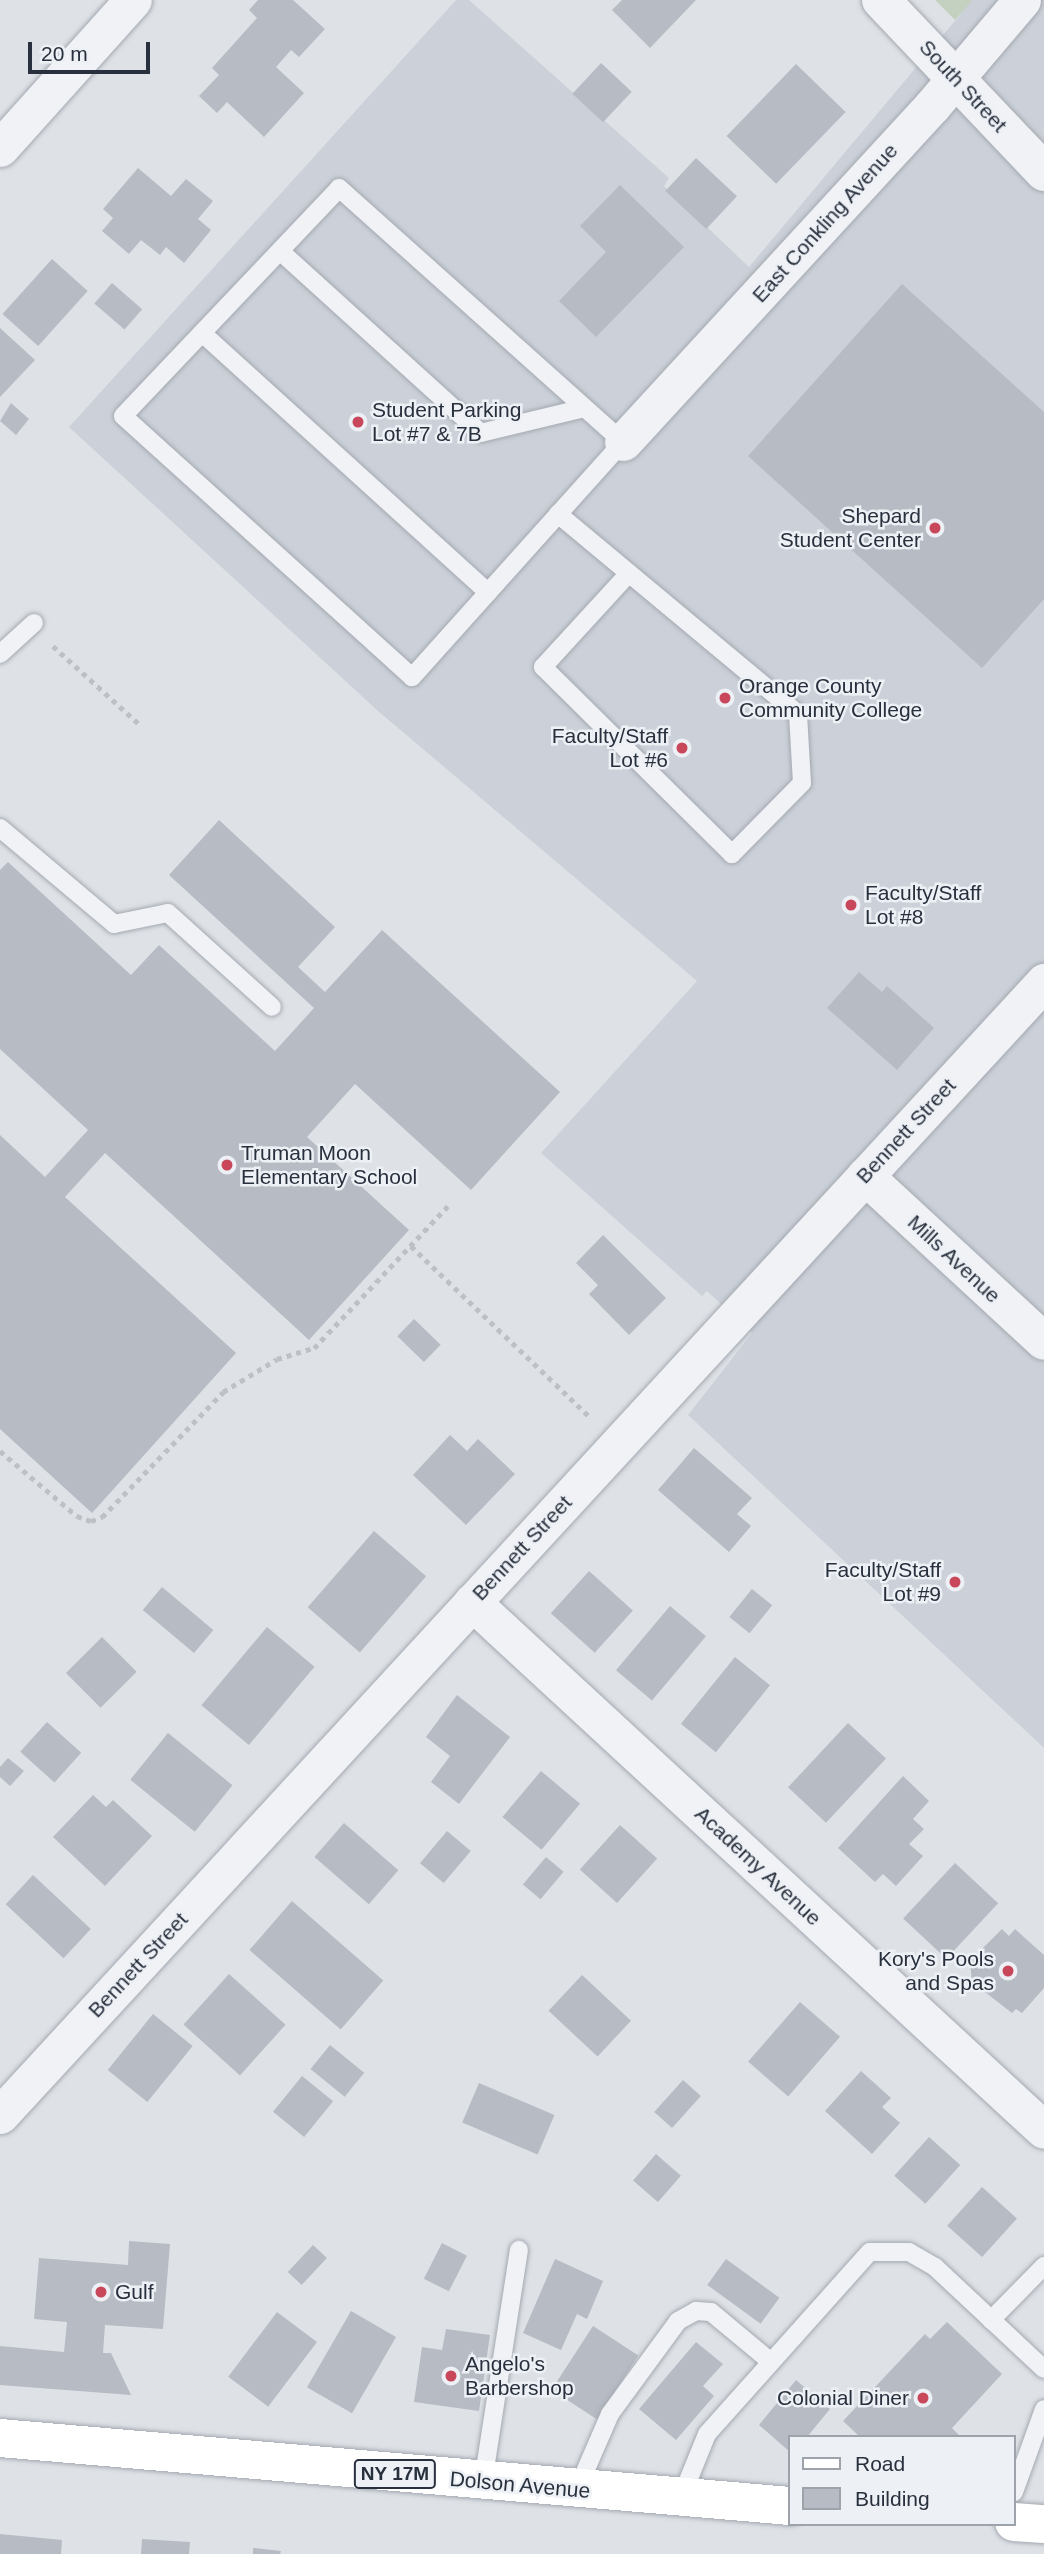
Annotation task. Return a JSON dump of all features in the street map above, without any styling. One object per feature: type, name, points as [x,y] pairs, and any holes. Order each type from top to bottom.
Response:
[{"type":"main road","name":"Dolson Avenue","points":[[0,2438],[483,2482],[788,2506]]},
{"type":"main road","points":[[1016,2522],[1044,2524]]},
{"type":"street","points":[[0,148],[133,0]]},
{"type":"street","name":"South Street","points":[[881,0],[1044,172]]},
{"type":"street","name":"East Conkling Avenue","points":[[623,442],[955,78],[1022,0]]},
{"type":"street","name":"Bennett Street","points":[[0,2115],[1044,982]]},
{"type":"street","name":"Mills Avenue","points":[[865,1176],[1044,1341]]},
{"type":"street","name":"Academy Avenue","points":[[472,1602],[1044,2130]]},
{"type":"lane","points":[[339,188],[584,408],[623,442],[412,677],[123,416],[339,188]]},
{"type":"lane","points":[[279,251],[481,433],[584,408]]},
{"type":"lane","points":[[202,333],[488,592]]},
{"type":"lane","points":[[558,514],[629,573],[798,714],[802,783],[732,854],[543,667],[629,573]]},
{"type":"lane","points":[[0,654],[34,623]]},
{"type":"lane","points":[[0,828],[114,924],[168,913],[272,1007]]},
{"type":"lane","points":[[483,2482],[519,2250]]},
{"type":"lane","points":[[681,2498],[707,2434],[870,2252],[909,2252],[935,2267],[1044,2369]]},
{"type":"lane","points":[[991,2319],[1044,2266]]},
{"type":"lane","points":[[577,2490],[610,2414],[678,2321],[696,2311],[711,2312],[771,2362]]},
{"type":"lane","points":[[1016,2486],[1044,2409]]},
{"type":"path","points":[[43,653],[51,645],[140,725]]},
{"type":"path","points":[[0,1451],[77,1516],[91,1521],[102,1517],[209,1403],[277,1359],[314,1348],[448,1206]]},
{"type":"path","points":[[411,1245],[597,1423]]},
{"type":"shaded area","name":"Orange County Community College","points":[[456,0],[469,0],[669,178],[664,186],[749,267],[964,10],[954,0],[1044,0],[1044,1748],[688,1415],[752,1333],[707,1291],[702,1296],[541,1153],[697,981],[378,711],[69,427]]},
{"type":"green space","points":[[935,0],[973,0],[955,20]]},
{"type":"building","points":[[258,0],[293,0],[325,29],[299,57],[291,50],[276,67],[304,93],[264,137],[227,102],[217,113],[199,96],[219,75],[212,68],[257,18],[249,10]]},
{"type":"building","points":[[622,0],[696,0],[650,48],[612,10]]},
{"type":"building","points":[[601,63],[632,92],[603,122],[572,94]]},
{"type":"building","points":[[796,64],[846,112],[776,184],[727,136]]},
{"type":"building","points":[[696,158],[737,196],[706,229],[665,191]]},
{"type":"building","points":[[138,168],[171,196],[186,179],[213,201],[198,219],[211,230],[184,263],[166,247],[160,255],[141,240],[129,254],[102,231],[113,218],[103,209]]},
{"type":"building","points":[[620,185],[684,247],[596,337],[559,301],[606,252],[580,226]]},
{"type":"building","points":[[52,259],[88,291],[38,346],[2,314]]},
{"type":"building","points":[[112,283],[142,309],[124,330],[94,303]]},
{"type":"building","name":"Shepard Student Center","points":[[902,284],[1044,412],[1044,599],[982,668],[748,456]]},
{"type":"building","points":[[0,328],[35,360],[0,397]]},
{"type":"building","points":[[11,403],[29,419],[16,435],[0,421]]},
{"type":"building","name":"Truman Moon Elementary School","points":[[219,820],[335,927],[298,967],[325,992],[382,930],[560,1092],[471,1190],[355,1084],[307,1137],[409,1230],[309,1340],[105,1153],[65,1197],[236,1353],[92,1513],[0,1429],[0,1135],[45,1177],[88,1130],[0,1049],[0,870],[8,862],[131,975],[159,945],[275,1051],[314,1008],[169,875]]},
{"type":"building","points":[[859,972],[882,992],[887,986],[934,1028],[897,1070],[827,1008]]},
{"type":"building","points":[[603,1235],[666,1298],[629,1335],[589,1294],[598,1285],[576,1263]]},
{"type":"building","points":[[414,1319],[441,1345],[424,1362],[397,1336]]},
{"type":"building","points":[[450,1435],[467,1451],[478,1439],[515,1474],[466,1525],[413,1475]]},
{"type":"building","points":[[694,1448],[752,1498],[737,1514],[751,1526],[729,1552],[658,1490]]},
{"type":"building","points":[[374,1531],[426,1576],[360,1652],[308,1607]]},
{"type":"building","points":[[589,1571],[633,1610],[595,1653],[551,1613]]},
{"type":"building","points":[[162,1587],[213,1630],[194,1653],[143,1610]]},
{"type":"building","points":[[752,1589],[772,1605],[750,1633],[729,1617]]},
{"type":"building","points":[[670,1606],[706,1636],[652,1701],[616,1670]]},
{"type":"building","points":[[267,1627],[314,1667],[249,1745],[201,1705]]},
{"type":"building","points":[[102,1637],[137,1672],[101,1708],[66,1673]]},
{"type":"building","points":[[735,1657],[770,1685],[716,1752],[681,1724]]},
{"type":"building","points":[[457,1695],[510,1737],[459,1804],[431,1782],[450,1756],[426,1737]]},
{"type":"building","points":[[47,1722],[81,1753],[54,1783],[20,1752]]},
{"type":"building","points":[[848,1723],[886,1758],[826,1823],[788,1787]]},
{"type":"building","points":[[168,1733],[233,1785],[195,1832],[130,1780]]},
{"type":"building","points":[[8,1758],[24,1771],[10,1786],[0,1777],[0,1767]]},
{"type":"building","points":[[541,1771],[580,1804],[542,1850],[502,1817]]},
{"type":"building","points":[[903,1776],[929,1801],[913,1819],[924,1829],[909,1844],[923,1856],[896,1886],[883,1874],[875,1882],[838,1848]]},
{"type":"building","points":[[93,1795],[106,1807],[113,1800],[152,1836],[105,1886],[53,1837]]},
{"type":"building","points":[[344,1823],[398,1870],[369,1904],[314,1857]]},
{"type":"building","points":[[620,1825],[657,1858],[617,1903],[580,1870]]},
{"type":"building","points":[[447,1831],[471,1851],[444,1883],[420,1863]]},
{"type":"building","points":[[546,1857],[564,1872],[540,1899],[523,1885]]},
{"type":"building","points":[[955,1863],[998,1903],[946,1959],[903,1919]]},
{"type":"building","points":[[33,1875],[91,1929],[63,1958],[6,1904]]},
{"type":"building","points":[[292,1901],[383,1980],[341,2029],[249,1950]]},
{"type":"building","name":"Kory's Pools and Spas","points":[[1002,1929],[1009,1936],[1015,1929],[1044,1955],[1044,1988],[1022,2013],[1016,2009],[1012,2013],[972,1982],[970,1961]]},
{"type":"building","points":[[229,1974],[285,2025],[240,2075],[183,2025]]},
{"type":"building","points":[[582,1975],[631,2021],[598,2057],[549,2011]]},
{"type":"building","points":[[800,2002],[840,2037],[788,2096],[748,2062]]},
{"type":"building","points":[[153,2014],[193,2046],[147,2102],[108,2070]]},
{"type":"building","points":[[330,2045],[364,2073],[345,2097],[310,2069]]},
{"type":"building","points":[[861,2071],[891,2098],[882,2107],[900,2123],[872,2154],[825,2111]]},
{"type":"building","points":[[302,2076],[333,2101],[304,2137],[273,2112]]},
{"type":"building","points":[[683,2080],[701,2096],[672,2128],[654,2112]]},
{"type":"building","points":[[479,2083],[554,2115],[538,2155],[462,2123]]},
{"type":"building","points":[[929,2137],[960,2165],[925,2204],[894,2176]]},
{"type":"building","points":[[656,2154],[681,2176],[658,2202],[633,2180]]},
{"type":"building","points":[[982,2187],[1017,2218],[982,2257],[947,2226]]},
{"type":"building","name":"Gulf","points":[[129,2241],[170,2244],[163,2329],[105,2325],[103,2353],[111,2353],[131,2395],[0,2385],[0,2346],[64,2352],[67,2322],[34,2319],[39,2258],[128,2265]]},
{"type":"building","points":[[442,2243],[467,2256],[449,2291],[424,2279]]},
{"type":"building","points":[[313,2245],[327,2258],[302,2285],[288,2272]]},
{"type":"building","points":[[555,2259],[603,2281],[587,2319],[577,2314],[561,2350],[523,2333]]},
{"type":"building","points":[[726,2259],[779,2298],[761,2324],[707,2285]]},
{"type":"building","points":[[351,2311],[396,2337],[352,2413],[307,2387]]},
{"type":"building","points":[[277,2312],[317,2342],[268,2407],[228,2377]]},
{"type":"building","name":"Colonial Diner","points":[[947,2322],[1002,2374],[952,2428],[959,2435],[858,2435],[843,2421],[925,2334],[930,2339]]},
{"type":"building","points":[[593,2326],[638,2355],[597,2419],[552,2390]]},
{"type":"building","name":"Angelo's Barbershop","points":[[446,2329],[490,2335],[479,2411],[414,2402],[422,2347],[442,2350]]},
{"type":"building","points":[[696,2342],[723,2364],[703,2386],[714,2396],[676,2440],[639,2409]]},
{"type":"building","points":[[796,2380],[830,2409],[809,2435],[788,2435],[788,2450],[759,2425]]},
{"type":"building","points":[[0,2534],[62,2540],[61,2554],[0,2554]]},
{"type":"building","points":[[142,2539],[190,2542],[189,2554],[141,2554]]},
{"type":"building","points":[[253,2548],[281,2551],[280,2554],[253,2554]]},
{"type":"place","name":"Student Parking Lot #7 & 7B","points":[[358,422]]},
{"type":"place","name":"Shepard Student Center","points":[[935,528]]},
{"type":"place","name":"Orange County Community College","points":[[725,698]]},
{"type":"place","name":"Faculty/Staff Lot #6","points":[[682,748]]},
{"type":"place","name":"Faculty/Staff Lot #8","points":[[851,905]]},
{"type":"place","name":"Truman Moon Elementary School","points":[[227,1165]]},
{"type":"place","name":"Faculty/Staff Lot #9","points":[[955,1582]]},
{"type":"place","name":"Kory's Pools and Spas","points":[[1008,1971]]},
{"type":"place","name":"Gulf","points":[[101,2292]]},
{"type":"place","name":"Angelo's Barbershop","points":[[451,2376]]},
{"type":"place","name":"Colonial Diner","points":[[923,2398]]}]
